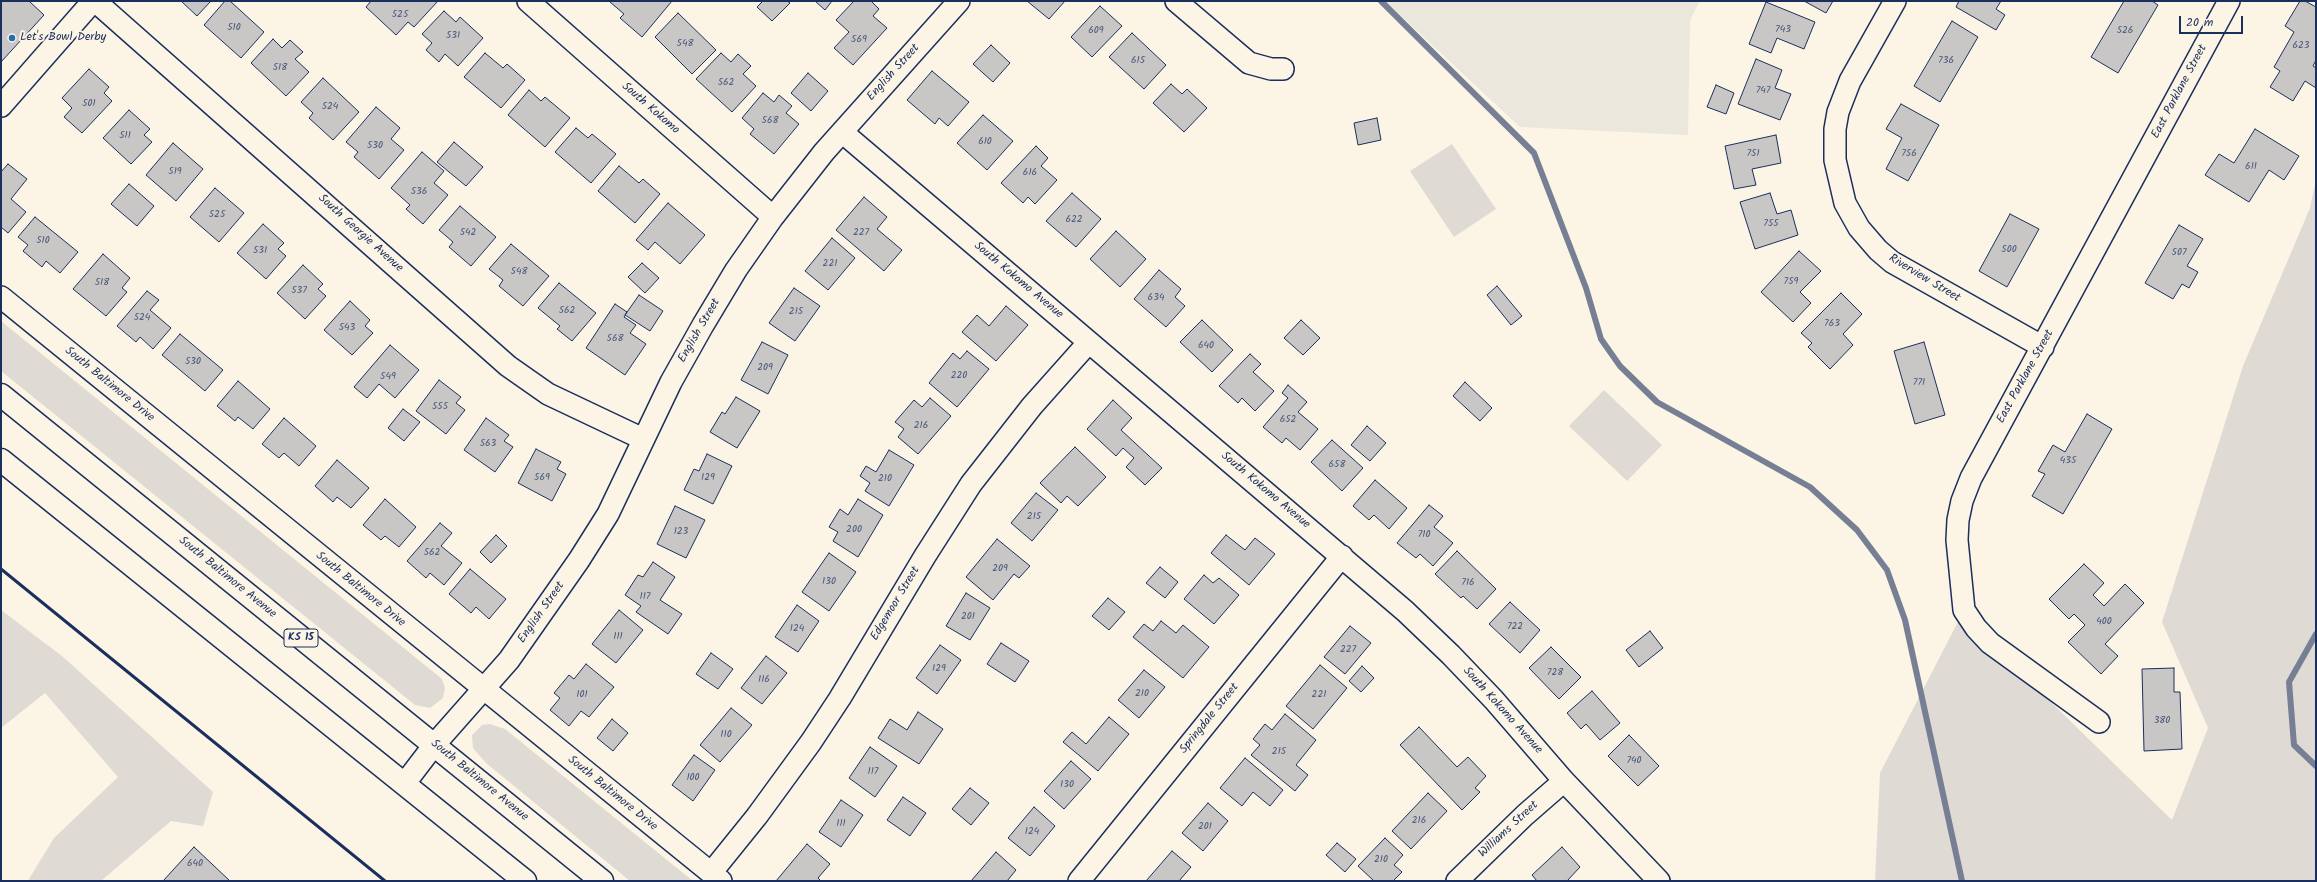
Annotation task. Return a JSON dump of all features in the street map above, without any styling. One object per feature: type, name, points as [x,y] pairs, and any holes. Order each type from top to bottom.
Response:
[{"type":"main road","name":"South Baltimore Avenue","points":[[1,395],[602,881]]},
{"type":"main road","points":[[1,460],[405,783],[525,881]]},
{"type":"street","points":[[1,106],[94,1]]},
{"type":"street","name":"South Georgie Avenue","points":[[94,1],[508,366],[548,394],[643,439]]},
{"type":"street","name":"South Kokomo","points":[[528,1],[773,217]]},
{"type":"street","points":[[1176,1],[1249,63],[1271,69],[1283,69]]},
{"type":"street","name":"Riverview Street","points":[[1895,1],[1850,81],[1838,112],[1835,129],[1835,160],[1846,203],[1859,228],[1878,250],[1892,262],[2043,347]]},
{"type":"street","name":"East Parklane Street","points":[[2099,722],[1990,643],[1976,628],[1964,610],[1957,540],[1958,520],[1962,501],[1971,478],[2229,1]]},
{"type":"street","name":"English Street","points":[[405,783],[434,745],[509,660],[579,560],[608,514],[643,439],[703,325],[789,194],[957,2]]},
{"type":"street","name":"South Kokomo Avenue","points":[[842,132],[1405,611],[1451,655],[1564,781],[1659,881]]},
{"type":"street","name":"South Baltimore Drive","points":[[1,297],[483,690],[716,877]]},
{"type":"street","name":"Edgemoor Street","points":[[716,877],[757,816],[811,742],[840,698],[925,556],[971,484],[1032,406],[1089,342]]},
{"type":"street","name":"Springdale Street","points":[[1078,881],[1342,556]]},
{"type":"street","name":"Williams Street","points":[[1457,881],[1520,820],[1564,781]]},
{"type":"shaded area","points":[[1385,1],[1700,1],[1690,20],[1688,135],[1520,127]]},
{"type":"shaded area","points":[[1452,144],[1496,209],[1454,237],[1410,171]]},
{"type":"shaded area","points":[[2316,179],[2316,881],[1875,881],[1880,773],[1964,610],[1990,643],[2172,820],[2208,728],[2162,622],[2243,366],[2310,208]]},
{"type":"shaded area","points":[[1,321],[442,679],[445,688],[443,698],[430,708],[415,705],[1,371]]},
{"type":"shaded area","points":[[1604,390],[1662,445],[1627,481],[1569,426]]},
{"type":"shaded area","points":[[1,610],[62,656],[213,792],[203,826],[171,821],[101,881],[31,881],[29,879],[54,838],[118,777],[45,693],[1,728]]},
{"type":"shaded area","points":[[490,724],[505,729],[693,881],[630,881],[486,763],[473,748],[472,735],[482,725]]},
{"type":"building","name":"Let's Bowl Derby","points":[[1,1],[29,1],[44,15],[1,62]]},
{"type":"building","points":[[181,1],[211,1],[197,16]]},
{"type":"building","points":[[225,1],[230,1],[264,32],[241,58],[204,25]]},
{"type":"building","points":[[371,1],[438,1],[414,27],[408,22],[396,35],[366,7]]},
{"type":"building","points":[[672,1],[642,37],[620,18],[624,14],[610,2]]},
{"type":"building","points":[[763,1],[787,1],[790,3],[772,21],[757,7]]},
{"type":"building","points":[[815,1],[832,1],[825,10]]},
{"type":"building","points":[[854,1],[871,1],[879,9],[873,16],[887,28],[853,65],[834,48],[849,32],[836,20]]},
{"type":"building","points":[[1027,1],[1065,1],[1049,19]]},
{"type":"building","points":[[1804,1],[1833,1],[1826,13]]},
{"type":"building","points":[[1959,1],[2001,1],[1996,9],[2005,15],[1996,30],[1956,7]]},
{"type":"building","points":[[2124,1],[2152,1],[2158,5],[2118,73],[2091,57]]},
{"type":"building","points":[[2300,1],[2305,1],[2316,7],[2316,60],[2313,66],[2316,68],[2316,88],[2305,81],[2293,101],[2270,87],[2280,71],[2274,67],[2294,32],[2285,26]]},
{"type":"building","points":[[1766,2],[1815,22],[1804,49],[1777,38],[1771,53],[1749,44]]},
{"type":"building","points":[[1100,6],[1122,26],[1092,57],[1071,37]]},
{"type":"building","points":[[444,11],[456,22],[460,17],[483,38],[458,66],[445,54],[439,62],[426,50],[432,43],[422,34]]},
{"type":"building","points":[[678,13],[716,50],[692,74],[655,37]]},
{"type":"building","points":[[1952,21],[1978,37],[1940,102],[1914,86]]},
{"type":"building","points":[[1132,33],[1166,65],[1144,89],[1109,57]]},
{"type":"building","points":[[273,39],[282,48],[290,40],[303,52],[295,59],[309,72],[286,96],[251,63]]},
{"type":"building","points":[[991,45],[1010,63],[993,82],[973,64]]},
{"type":"building","points":[[485,53],[503,68],[507,64],[525,80],[501,108],[464,77]]},
{"type":"building","points":[[721,53],[731,62],[738,54],[751,66],[743,74],[756,86],[732,112],[696,79]]},
{"type":"building","points":[[1756,59],[1782,70],[1775,88],[1791,94],[1780,120],[1738,104]]},
{"type":"building","points":[[89,69],[109,87],[104,93],[112,101],[82,133],[64,117],[72,108],[62,98]]},
{"type":"building","points":[[932,71],[969,102],[948,126],[939,118],[935,124],[907,100]]},
{"type":"building","points":[[808,73],[828,91],[811,111],[791,93]]},
{"type":"building","points":[[323,78],[359,112],[333,140],[309,118],[313,113],[301,102]]},
{"type":"building","points":[[1171,84],[1182,94],[1187,89],[1207,108],[1184,132],[1153,103]]},
{"type":"building","points":[[1716,85],[1734,93],[1726,114],[1707,107]]},
{"type":"building","points":[[529,90],[541,101],[545,97],[570,118],[545,147],[508,115]]},
{"type":"building","points":[[763,93],[774,102],[779,95],[792,106],[786,113],[799,124],[774,154],[750,134],[754,129],[742,118]]},
{"type":"building","points":[[1901,104],[1939,125],[1908,181],[1886,169],[1902,138],[1886,129]]},
{"type":"building","points":[[376,107],[400,128],[391,139],[404,150],[379,179],[354,157],[358,152],[346,142]]},
{"type":"building","points":[[129,110],[150,129],[144,135],[152,142],[131,164],[103,138]]},
{"type":"building","points":[[983,115],[1013,141],[987,170],[957,143]]},
{"type":"building","points":[[1377,118],[1381,140],[1358,145],[1354,123]]},
{"type":"building","points":[[576,128],[588,138],[592,134],[616,154],[591,183],[555,152]]},
{"type":"building","points":[[2255,129],[2299,156],[2284,180],[2269,170],[2249,202],[2205,175],[2219,154],[2234,163]]},
{"type":"building","points":[[1776,135],[1781,163],[1752,169],[1756,185],[1734,189],[1725,146]]},
{"type":"building","points":[[454,142],[483,167],[466,186],[437,162]]},
{"type":"building","points":[[173,143],[203,169],[176,201],[146,175]]},
{"type":"building","points":[[1036,146],[1048,158],[1041,166],[1057,180],[1035,204],[1028,197],[1023,203],[1001,183]]},
{"type":"building","points":[[422,152],[444,171],[434,183],[448,195],[423,224],[406,209],[410,205],[391,188]]},
{"type":"building","points":[[8,164],[27,179],[11,199],[26,212],[8,233],[1,227],[1,172]]},
{"type":"building","points":[[619,166],[639,183],[643,179],[660,194],[635,223],[598,191]]},
{"type":"building","points":[[129,184],[154,206],[137,226],[111,204]]},
{"type":"building","points":[[215,188],[244,213],[219,242],[190,217]]},
{"type":"building","points":[[1072,193],[1101,219],[1076,247],[1046,221]]},
{"type":"building","points":[[1770,193],[1777,214],[1791,210],[1798,235],[1755,249],[1740,202]]},
{"type":"building","points":[[864,197],[887,217],[877,229],[902,250],[884,271],[836,230]]},
{"type":"building","points":[[668,203],[705,235],[680,264],[655,242],[648,250],[636,240]]},
{"type":"building","points":[[460,206],[496,237],[471,266],[449,247],[453,242],[439,230]]},
{"type":"building","points":[[2010,214],[2039,229],[2007,287],[1979,271]]},
{"type":"building","points":[[35,217],[78,252],[60,273],[46,261],[42,267],[23,251],[28,245],[18,237]]},
{"type":"building","points":[[263,224],[284,243],[278,249],[286,256],[266,279],[237,253]]},
{"type":"building","points":[[2179,225],[2203,239],[2187,266],[2198,272],[2189,288],[2182,284],[2173,299],[2145,283]]},
{"type":"building","points":[[1116,231],[1146,259],[1120,287],[1090,259]]},
{"type":"building","points":[[832,238],[855,258],[828,290],[805,271]]},
{"type":"building","points":[[511,244],[549,276],[523,306],[499,286],[503,280],[489,269]]},
{"type":"building","points":[[1799,251],[1821,271],[1800,292],[1811,303],[1793,322],[1761,292]]},
{"type":"building","points":[[103,254],[130,278],[122,288],[127,292],[106,316],[73,289]]},
{"type":"building","points":[[642,263],[659,278],[645,293],[628,277]]},
{"type":"building","points":[[303,265],[323,284],[318,289],[326,296],[305,319],[277,293]]},
{"type":"building","points":[[1159,270],[1181,289],[1175,297],[1185,306],[1166,327],[1134,299]]},
{"type":"building","points":[[559,283],[596,313],[572,341],[557,329],[560,326],[538,308]]},
{"type":"building","points":[[1497,286],[1522,316],[1511,325],[1487,295]]},
{"type":"building","points":[[794,288],[820,306],[795,341],[769,323]]},
{"type":"building","points":[[147,291],[159,300],[150,310],[171,328],[153,349],[140,337],[136,342],[117,326]]},
{"type":"building","points":[[1841,293],[1862,314],[1843,334],[1853,345],[1830,369],[1808,347],[1812,343],[1801,333]]},
{"type":"building","points":[[639,295],[663,311],[650,331],[625,315]]},
{"type":"building","points":[[350,301],[370,320],[365,326],[373,333],[352,355],[324,330]]},
{"type":"building","points":[[615,304],[627,312],[624,317],[636,325],[630,333],[646,344],[625,375],[586,348]]},
{"type":"building","points":[[1006,306],[1028,325],[996,361],[962,332],[977,315],[989,326]]},
{"type":"building","points":[[1202,320],[1233,350],[1212,372],[1180,342]]},
{"type":"building","points":[[1301,320],[1320,338],[1303,355],[1284,338]]},
{"type":"building","points":[[180,334],[223,370],[205,391],[162,355]]},
{"type":"building","points":[[762,342],[788,355],[768,394],[741,380]]},
{"type":"building","points":[[1924,342],[1945,415],[1915,424],[1894,351]]},
{"type":"building","points":[[390,345],[419,370],[395,398],[379,384],[367,398],[354,387]]},
{"type":"building","points":[[967,351],[989,369],[957,407],[929,383],[953,353],[960,359]]},
{"type":"building","points":[[1250,354],[1261,364],[1253,372],[1274,391],[1255,411],[1242,398],[1238,403],[1219,386]]},
{"type":"building","points":[[439,380],[461,397],[456,403],[465,410],[446,434],[416,411]]},
{"type":"building","points":[[238,381],[270,409],[253,429],[238,417],[235,421],[217,406]]},
{"type":"building","points":[[1465,382],[1492,408],[1480,421],[1453,396]]},
{"type":"building","points":[[1288,385],[1307,402],[1298,412],[1318,429],[1300,450],[1286,438],[1282,443],[1263,427],[1288,398],[1282,393]]},
{"type":"building","points":[[736,397],[760,411],[737,448],[710,432],[722,412],[725,414]]},
{"type":"building","points":[[930,398],[951,416],[918,454],[898,437],[904,429],[895,422],[914,400],[922,407]]},
{"type":"building","points":[[1113,400],[1132,418],[1121,430],[1162,468],[1145,485],[1126,467],[1134,458],[1123,448],[1116,456],[1087,429]]},
{"type":"building","points":[[403,409],[420,422],[404,441],[388,428]]},
{"type":"building","points":[[2087,414],[2112,429],[2063,514],[2032,496],[2045,474],[2038,471],[2053,445],[2065,452]]},
{"type":"building","points":[[284,418],[316,446],[299,466],[284,453],[279,458],[262,444]]},
{"type":"building","points":[[486,418],[509,435],[504,441],[513,447],[495,472],[464,450]]},
{"type":"building","points":[[1367,426],[1386,443],[1370,461],[1351,445]]},
{"type":"building","points":[[1332,440],[1363,468],[1342,491],[1311,462]]},
{"type":"building","points":[[1075,447],[1106,477],[1078,506],[1067,496],[1061,503],[1040,483]]},
{"type":"building","points":[[536,449],[561,462],[557,469],[566,474],[552,501],[518,483]]},
{"type":"building","points":[[889,450],[914,465],[889,506],[865,491],[870,483],[860,476],[866,466],[876,472]]},
{"type":"building","points":[[707,454],[732,466],[713,504],[684,490],[694,469],[699,471]]},
{"type":"building","points":[[337,460],[369,488],[351,508],[337,497],[333,502],[315,486]]},
{"type":"building","points":[[1375,480],[1407,508],[1389,529],[1374,515],[1369,520],[1353,506]]},
{"type":"building","points":[[1036,493],[1058,510],[1032,541],[1011,523]]},
{"type":"building","points":[[385,499],[416,527],[399,547],[385,536],[381,540],[363,525]]},
{"type":"building","points":[[858,499],[883,515],[858,557],[833,541],[838,532],[829,527],[840,509],[848,515]]},
{"type":"building","points":[[1429,505],[1443,516],[1434,527],[1453,543],[1433,566],[1420,554],[1416,558],[1397,543]]},
{"type":"building","points":[[675,506],[705,520],[686,558],[657,544]]},
{"type":"building","points":[[440,523],[452,533],[441,546],[462,563],[444,585],[430,573],[426,578],[407,561]]},
{"type":"building","points":[[496,535],[507,546],[491,563],[480,552]]},
{"type":"building","points":[[1226,535],[1245,550],[1255,538],[1275,554],[1249,585],[1211,553]]},
{"type":"building","points":[[997,539],[1030,566],[1019,578],[1014,574],[993,600],[966,577]]},
{"type":"building","points":[[1457,551],[1496,589],[1477,609],[1463,596],[1461,598],[1435,574]]},
{"type":"building","points":[[829,553],[856,572],[829,611],[802,592]]},
{"type":"building","points":[[653,562],[675,577],[660,600],[682,614],[668,634],[636,612],[641,606],[625,595],[638,575],[643,577]]},
{"type":"building","points":[[2084,564],[2104,583],[2093,595],[2104,606],[2125,584],[2144,603],[2105,644],[2118,656],[2101,674],[2068,642],[2085,625],[2074,614],[2069,619],[2049,599]]},
{"type":"building","points":[[1160,567],[1178,582],[1165,598],[1146,583]]},
{"type":"building","points":[[470,569],[506,599],[489,619],[476,607],[471,613],[449,594]]},
{"type":"building","points":[[1204,575],[1213,583],[1219,578],[1239,595],[1214,624],[1184,599]]},
{"type":"building","points":[[966,593],[990,608],[970,640],[946,626]]},
{"type":"building","points":[[1108,598],[1125,612],[1109,630],[1092,616]]},
{"type":"building","points":[[1510,602],[1540,630],[1520,653],[1489,624]]},
{"type":"building","points":[[797,605],[819,621],[798,652],[775,637]]},
{"type":"building","points":[[619,610],[643,630],[616,663],[592,644]]},
{"type":"building","points":[[1161,621],[1176,633],[1183,625],[1209,647],[1183,678],[1133,637],[1144,624],[1153,631]]},
{"type":"building","points":[[1350,626],[1371,643],[1345,674],[1324,657]]},
{"type":"building","points":[[1650,631],[1663,648],[1639,667],[1626,650]]},
{"type":"building","points":[[1001,643],[1029,661],[1015,682],[987,664]]},
{"type":"building","points":[[940,645],[961,660],[937,694],[916,678]]},
{"type":"building","points":[[1551,647],[1581,677],[1559,699],[1529,668]]},
{"type":"building","points":[[711,653],[733,669],[718,689],[696,674]]},
{"type":"building","points":[[766,656],[787,673],[762,704],[741,688]]},
{"type":"building","points":[[586,664],[614,687],[589,717],[581,711],[569,726],[550,710],[560,698],[554,693],[569,675],[574,679]]},
{"type":"building","points":[[1320,665],[1347,688],[1313,729],[1286,706]]},
{"type":"building","points":[[1362,666],[1374,678],[1361,692],[1349,681]]},
{"type":"building","points":[[2174,668],[2174,692],[2180,692],[2182,749],[2144,751],[2142,669]]},
{"type":"building","points":[[1144,670],[1165,687],[1139,718],[1118,700]]},
{"type":"building","points":[[1592,691],[1620,723],[1600,740],[1586,724],[1581,729],[1567,713]]},
{"type":"building","points":[[731,708],[752,725],[720,762],[700,745]]},
{"type":"building","points":[[918,712],[943,729],[919,764],[878,738],[890,719],[907,730]]},
{"type":"building","points":[[1285,714],[1316,740],[1296,765],[1308,775],[1295,791],[1251,755],[1260,745],[1253,739],[1265,724],[1272,730]]},
{"type":"building","points":[[1109,717],[1129,734],[1098,771],[1063,742],[1072,732],[1086,744]]},
{"type":"building","points":[[612,719],[628,733],[613,751],[597,738]]},
{"type":"building","points":[[1419,727],[1457,767],[1468,757],[1486,776],[1475,788],[1480,792],[1462,810],[1400,745]]},
{"type":"building","points":[[1629,735],[1659,766],[1638,786],[1608,756]]},
{"type":"building","points":[[870,747],[897,766],[875,797],[849,778]]},
{"type":"building","points":[[694,755],[715,770],[693,801],[672,785]]},
{"type":"building","points":[[1245,758],[1283,790],[1270,806],[1253,792],[1242,806],[1220,788]]},
{"type":"building","points":[[1071,761],[1091,779],[1064,809],[1044,791]]},
{"type":"building","points":[[970,788],[989,803],[971,825],[952,809]]},
{"type":"building","points":[[1428,793],[1447,811],[1411,849],[1392,831]]},
{"type":"building","points":[[903,797],[926,813],[910,836],[887,820]]},
{"type":"building","points":[[841,800],[863,815],[841,847],[819,832]]},
{"type":"building","points":[[1208,803],[1228,821],[1203,851],[1182,833]]},
{"type":"building","points":[[1034,807],[1055,826],[1030,856],[1008,838]]},
{"type":"building","points":[[1385,838],[1403,855],[1394,865],[1402,872],[1393,881],[1374,881],[1358,866]]},
{"type":"building","points":[[1337,843],[1356,859],[1345,872],[1326,855]]},
{"type":"building","points":[[807,844],[830,864],[818,878],[821,881],[776,881]]},
{"type":"building","points":[[194,847],[230,881],[163,881]]},
{"type":"building","points":[[1562,847],[1580,867],[1567,881],[1537,881],[1532,875]]},
{"type":"building","points":[[1172,851],[1191,867],[1179,881],[1146,881]]},
{"type":"building","points":[[996,852],[1016,870],[1007,881],[971,881]]},
{"type":"waterway","points":[[1381,1],[1534,153],[1586,288],[1601,339],[1620,366],[1657,402],[1810,487],[1857,530],[1887,570],[1905,620],[1962,881]]},
{"type":"waterway","points":[[2316,634],[2289,682],[2294,745],[2316,766]]},
{"type":"railway","points":[[1,569],[385,881]]},
{"type":"place","name":"Let's Bowl Derby","points":[[12,38]]}]
